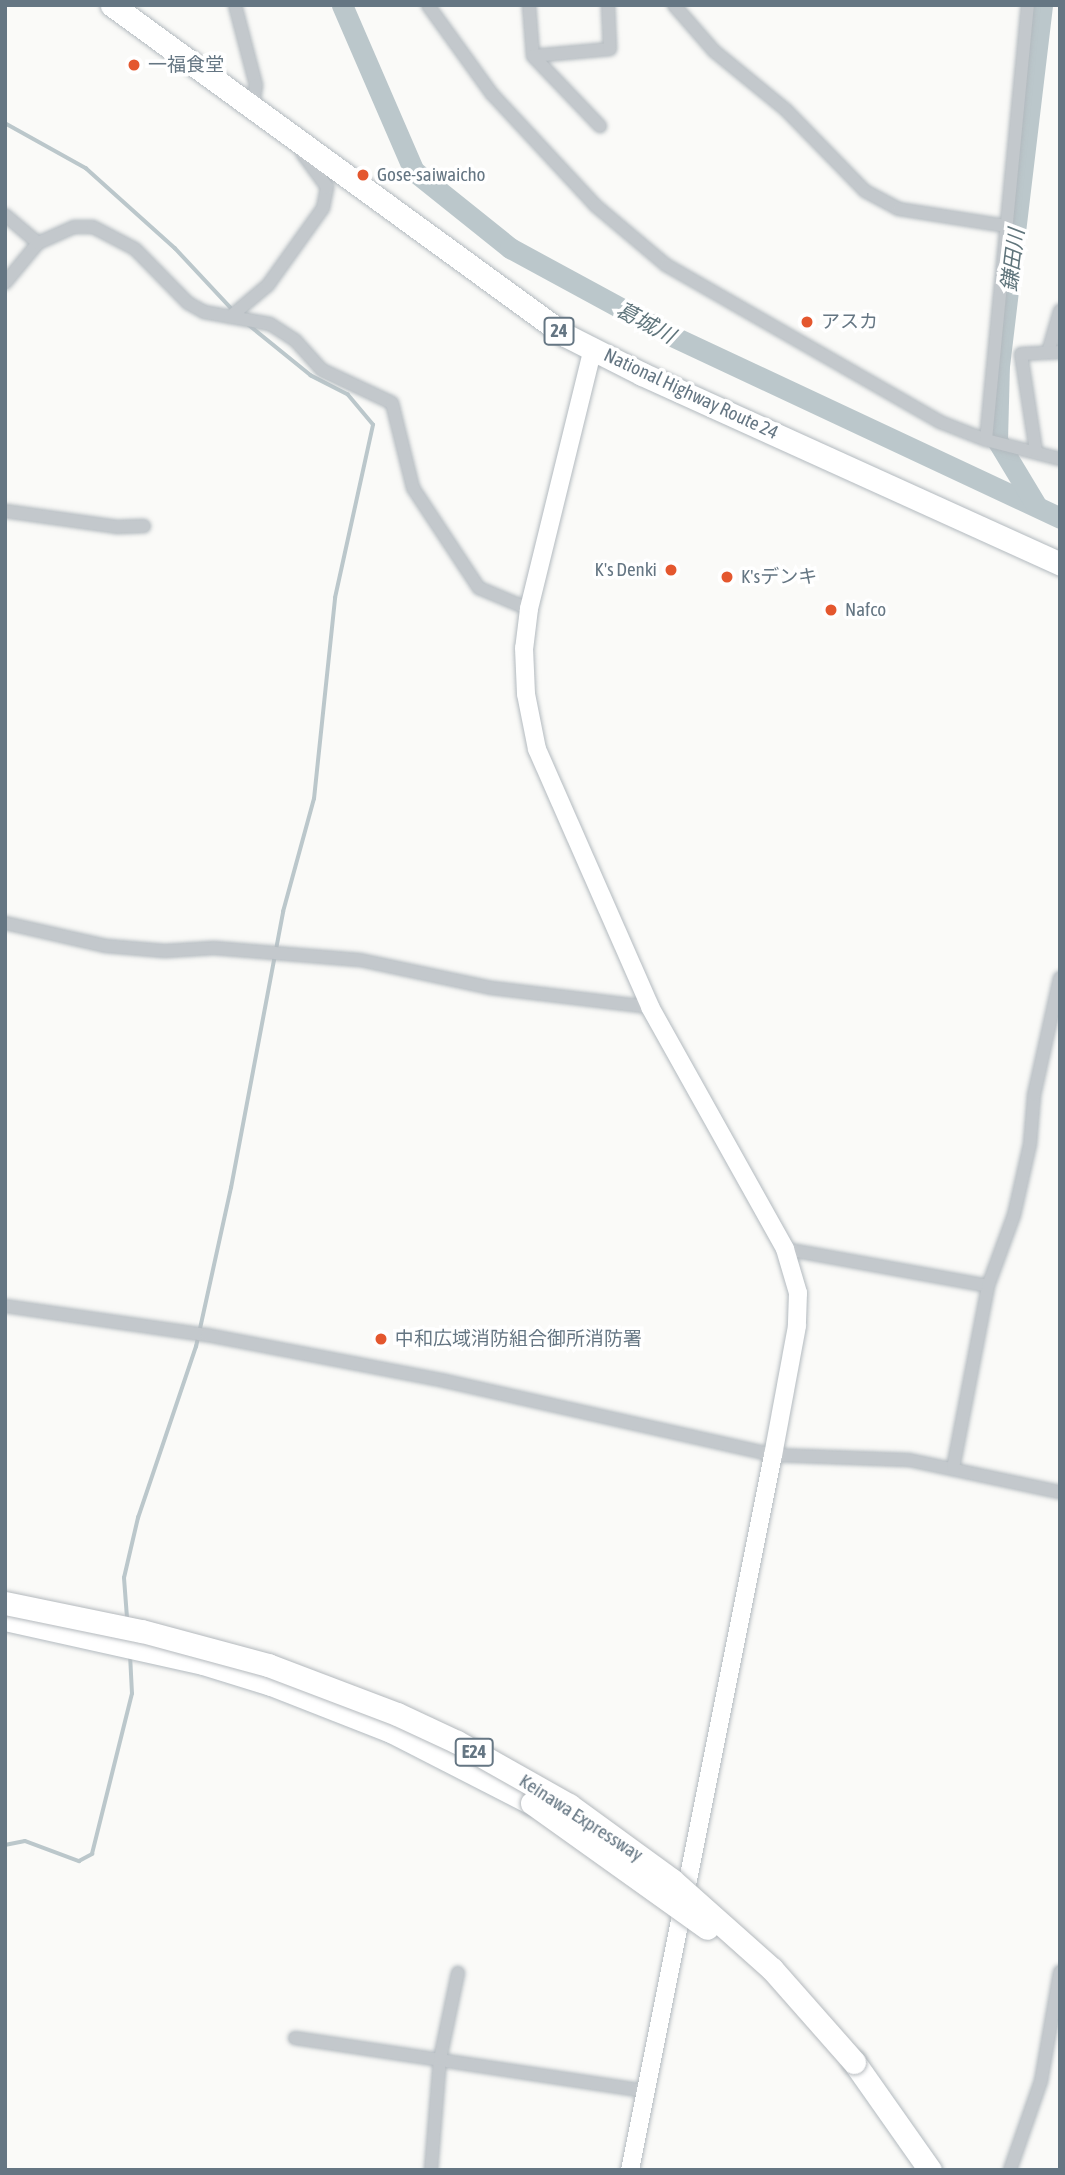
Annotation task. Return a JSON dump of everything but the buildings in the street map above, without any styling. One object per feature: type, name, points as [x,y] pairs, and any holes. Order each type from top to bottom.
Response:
[{"type":"highway","name":"National Highway Route 24","points":[[112,5],[535,315],[593,348],[1060,564]]},
{"type":"highway","name":"Keinawa Expressway","points":[[5,1604],[155,1634],[268,1665],[397,1714],[457,1742],[569,1805],[672,1880],[772,1969],[854,2062],[930,2170]]},
{"type":"highway","name":"Keinawa Expressway","points":[[5,1619],[203,1663],[334,1707],[438,1753],[532,1803],[714,1934],[854,2062]]},
{"type":"highway","points":[[5,1628],[152,1651]]},
{"type":"street","points":[[236,5],[256,85],[253,106]]},
{"type":"street","points":[[428,5],[492,94],[596,206],[666,265],[940,422],[986,440],[1060,459]]},
{"type":"street","points":[[529,5],[533,56],[600,127]]},
{"type":"street","points":[[533,56],[610,49],[608,5]]},
{"type":"street","points":[[674,5],[714,51],[786,110],[865,191],[899,209],[1006,226]]},
{"type":"street","points":[[986,440],[1028,5]]},
{"type":"street","points":[[234,314],[268,285],[323,208],[327,187],[282,128]]},
{"type":"street","points":[[5,215],[38,243]]},
{"type":"street","points":[[5,283],[38,243],[74,227],[93,227],[135,249],[188,303],[270,324],[295,340],[321,370],[392,403],[413,488],[479,588],[529,609]]},
{"type":"street","points":[[1031,450],[1021,354],[1055,351],[1060,311]]},
{"type":"street","points":[[593,348],[529,609],[524,648],[526,694],[537,749],[650,1007],[785,1249],[797,1293],[797,1326],[774,1455],[630,2170]]},
{"type":"street","points":[[5,511],[117,527],[144,526]]},
{"type":"street","points":[[5,923],[106,946],[165,951],[214,948],[360,960],[492,988],[650,1007]]},
{"type":"street","points":[[953,1468],[988,1286],[1016,1203],[1060,978]]},
{"type":"street","points":[[785,1249],[988,1286]]},
{"type":"street","points":[[5,1306],[207,1335],[445,1381],[774,1455],[909,1460],[1060,1492]]},
{"type":"street","points":[[1010,2170],[1044,2069],[1060,1972]]},
{"type":"street","points":[[430,2170],[440,2059],[458,1973]]},
{"type":"street","points":[[295,2038],[646,2091]]},
{"type":"waterway","name":"葛城川","points":[[342,5],[414,171],[510,248],[672,336],[1060,518]]},
{"type":"waterway","name":"鎌田川","points":[[1036,505],[997,440],[999,366],[1042,5]]},
{"type":"waterway","points":[[5,123],[86,168],[175,248],[234,311]]},
{"type":"waterway","points":[[127,1618],[124,1578],[138,1518],[196,1347],[231,1188],[283,912],[314,799],[335,598],[373,425],[348,395],[311,376],[247,324]]},
{"type":"waterway","points":[[5,1845],[25,1841],[79,1861],[92,1854],[132,1694],[130,1654]]},
{"type":"place","name":"一福食堂","points":[[134,65]]},
{"type":"place","name":"Gose-saiwaicho","points":[[363,175]]},
{"type":"place","name":"アスカ","points":[[807,322]]},
{"type":"place","name":"K's Denki","points":[[671,570]]},
{"type":"place","name":"K'sデンキ","points":[[727,577]]},
{"type":"place","name":"Nafco","points":[[831,610]]},
{"type":"place","name":"中和広域消防組合御所消防署","points":[[381,1339]]}]
